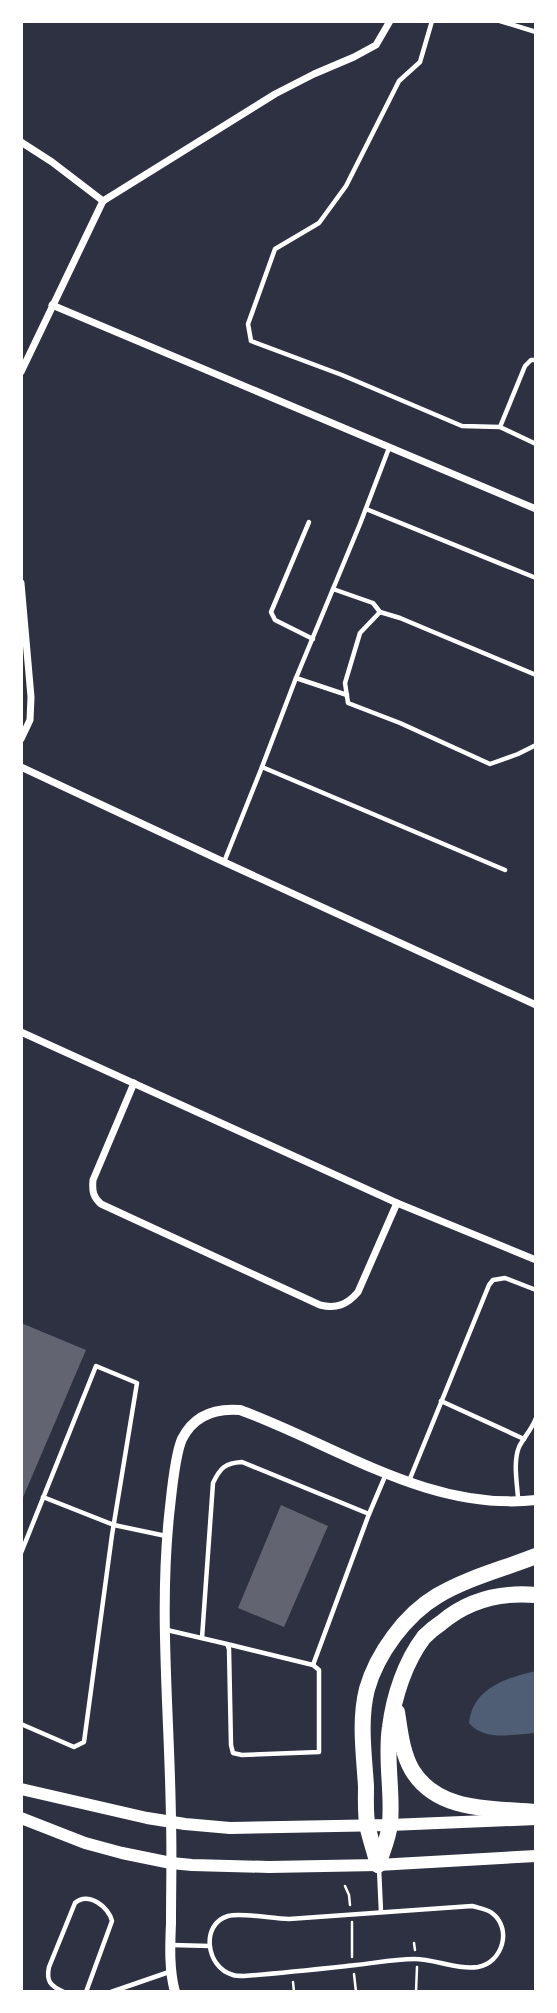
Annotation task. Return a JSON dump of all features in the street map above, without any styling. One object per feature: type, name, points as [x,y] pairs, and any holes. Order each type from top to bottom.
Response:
[{"type":"highway","points":[[379,1865],[368,1826],[363,1734],[364,1709],[375,1668],[400,1629],[435,1597],[456,1586],[536,1556]]},
{"type":"highway","points":[[379,1865],[390,1825],[389,1730],[402,1680],[425,1636],[445,1619],[486,1598],[536,1595]]},
{"type":"highway","points":[[396,1699],[404,1749],[412,1770],[431,1790],[442,1798],[469,1806],[536,1812]]},
{"type":"main road","points":[[21,1789],[118,1813],[230,1828],[536,1819]]},
{"type":"main road","points":[[21,1818],[85,1843],[171,1863],[269,1867],[379,1865],[536,1856]]},
{"type":"street","points":[[21,372],[103,201],[275,94],[376,45],[390,21]]},
{"type":"street","points":[[21,142],[103,201]]},
{"type":"street","points":[[52,305],[536,509]]},
{"type":"street","points":[[21,583],[31,697],[30,720],[21,739]]},
{"type":"street","points":[[21,766],[536,1005]]},
{"type":"street","points":[[21,1032],[397,1203],[535,1261]]},
{"type":"street","points":[[134,1083],[93,1180],[95,1198],[101,1204],[307,1299],[328,1307],[339,1307],[350,1301],[358,1292],[397,1203]]},
{"type":"street","points":[[175,1992],[170,1945],[172,1822],[166,1629],[167,1536],[172,1489],[182,1439],[202,1417],[214,1411],[240,1410],[409,1482],[481,1500],[536,1500]]},
{"type":"lane","points":[[432,21],[419,62],[399,81],[346,186],[319,223],[275,249],[248,324],[251,341],[342,375],[462,426],[500,427],[536,444]]},
{"type":"lane","points":[[500,21],[536,32]]},
{"type":"lane","points":[[500,427],[525,366],[531,360],[536,360]]},
{"type":"lane","points":[[224,862],[389,448]]},
{"type":"lane","points":[[366,509],[536,578]]},
{"type":"lane","points":[[309,522],[271,612],[275,620],[313,639]]},
{"type":"lane","points":[[333,589],[373,603],[380,611],[536,675]]},
{"type":"lane","points":[[380,611],[360,633],[345,683],[348,703],[491,764],[536,745]]},
{"type":"lane","points":[[296,678],[347,695]]},
{"type":"lane","points":[[262,767],[505,870]]},
{"type":"lane","points":[[409,1482],[489,1285],[494,1280],[505,1278],[536,1290]]},
{"type":"lane","points":[[21,1553],[96,1366],[137,1383],[84,1742],[75,1747],[21,1724]]},
{"type":"lane","points":[[441,1401],[524,1439]]},
{"type":"lane","points":[[518,1502],[516,1464],[519,1448],[524,1439],[533,1432],[536,1418]]},
{"type":"lane","points":[[202,1637],[213,1483],[219,1470],[229,1463],[242,1462],[369,1514]]},
{"type":"lane","points":[[313,1665],[386,1474]]},
{"type":"lane","points":[[43,1497],[114,1525],[167,1536]]},
{"type":"lane","points":[[166,1629],[313,1665],[319,1670],[319,1752],[242,1755],[233,1753],[227,1644]]},
{"type":"lane","points":[[379,1865],[381,1912]]},
{"type":"lane","points":[[64,1992],[48,1982],[47,1977],[49,1966],[79,1898],[101,1904],[112,1922],[86,1992]]},
{"type":"lane","points":[[472,1906],[484,1909],[499,1920],[503,1930],[503,1943],[491,1962],[480,1967],[416,1959],[244,1976],[232,1975],[222,1970],[215,1962],[210,1946],[212,1930],[219,1921],[229,1915],[274,1919],[381,1912],[472,1906]]},
{"type":"lane","points":[[170,1945],[210,1946]]},
{"type":"lane","points":[[111,1992],[172,1972]]},
{"type":"path","points":[[345,1885],[349,1895],[353,1931],[350,1948],[356,1992]]},
{"type":"water","points":[[536,1671],[536,1733],[491,1735],[469,1723],[477,1701],[493,1686]]},
{"type":"building","points":[[21,1323],[86,1350],[21,1502]]},
{"type":"building","points":[[281,1505],[328,1526],[284,1627],[238,1608]]}]
